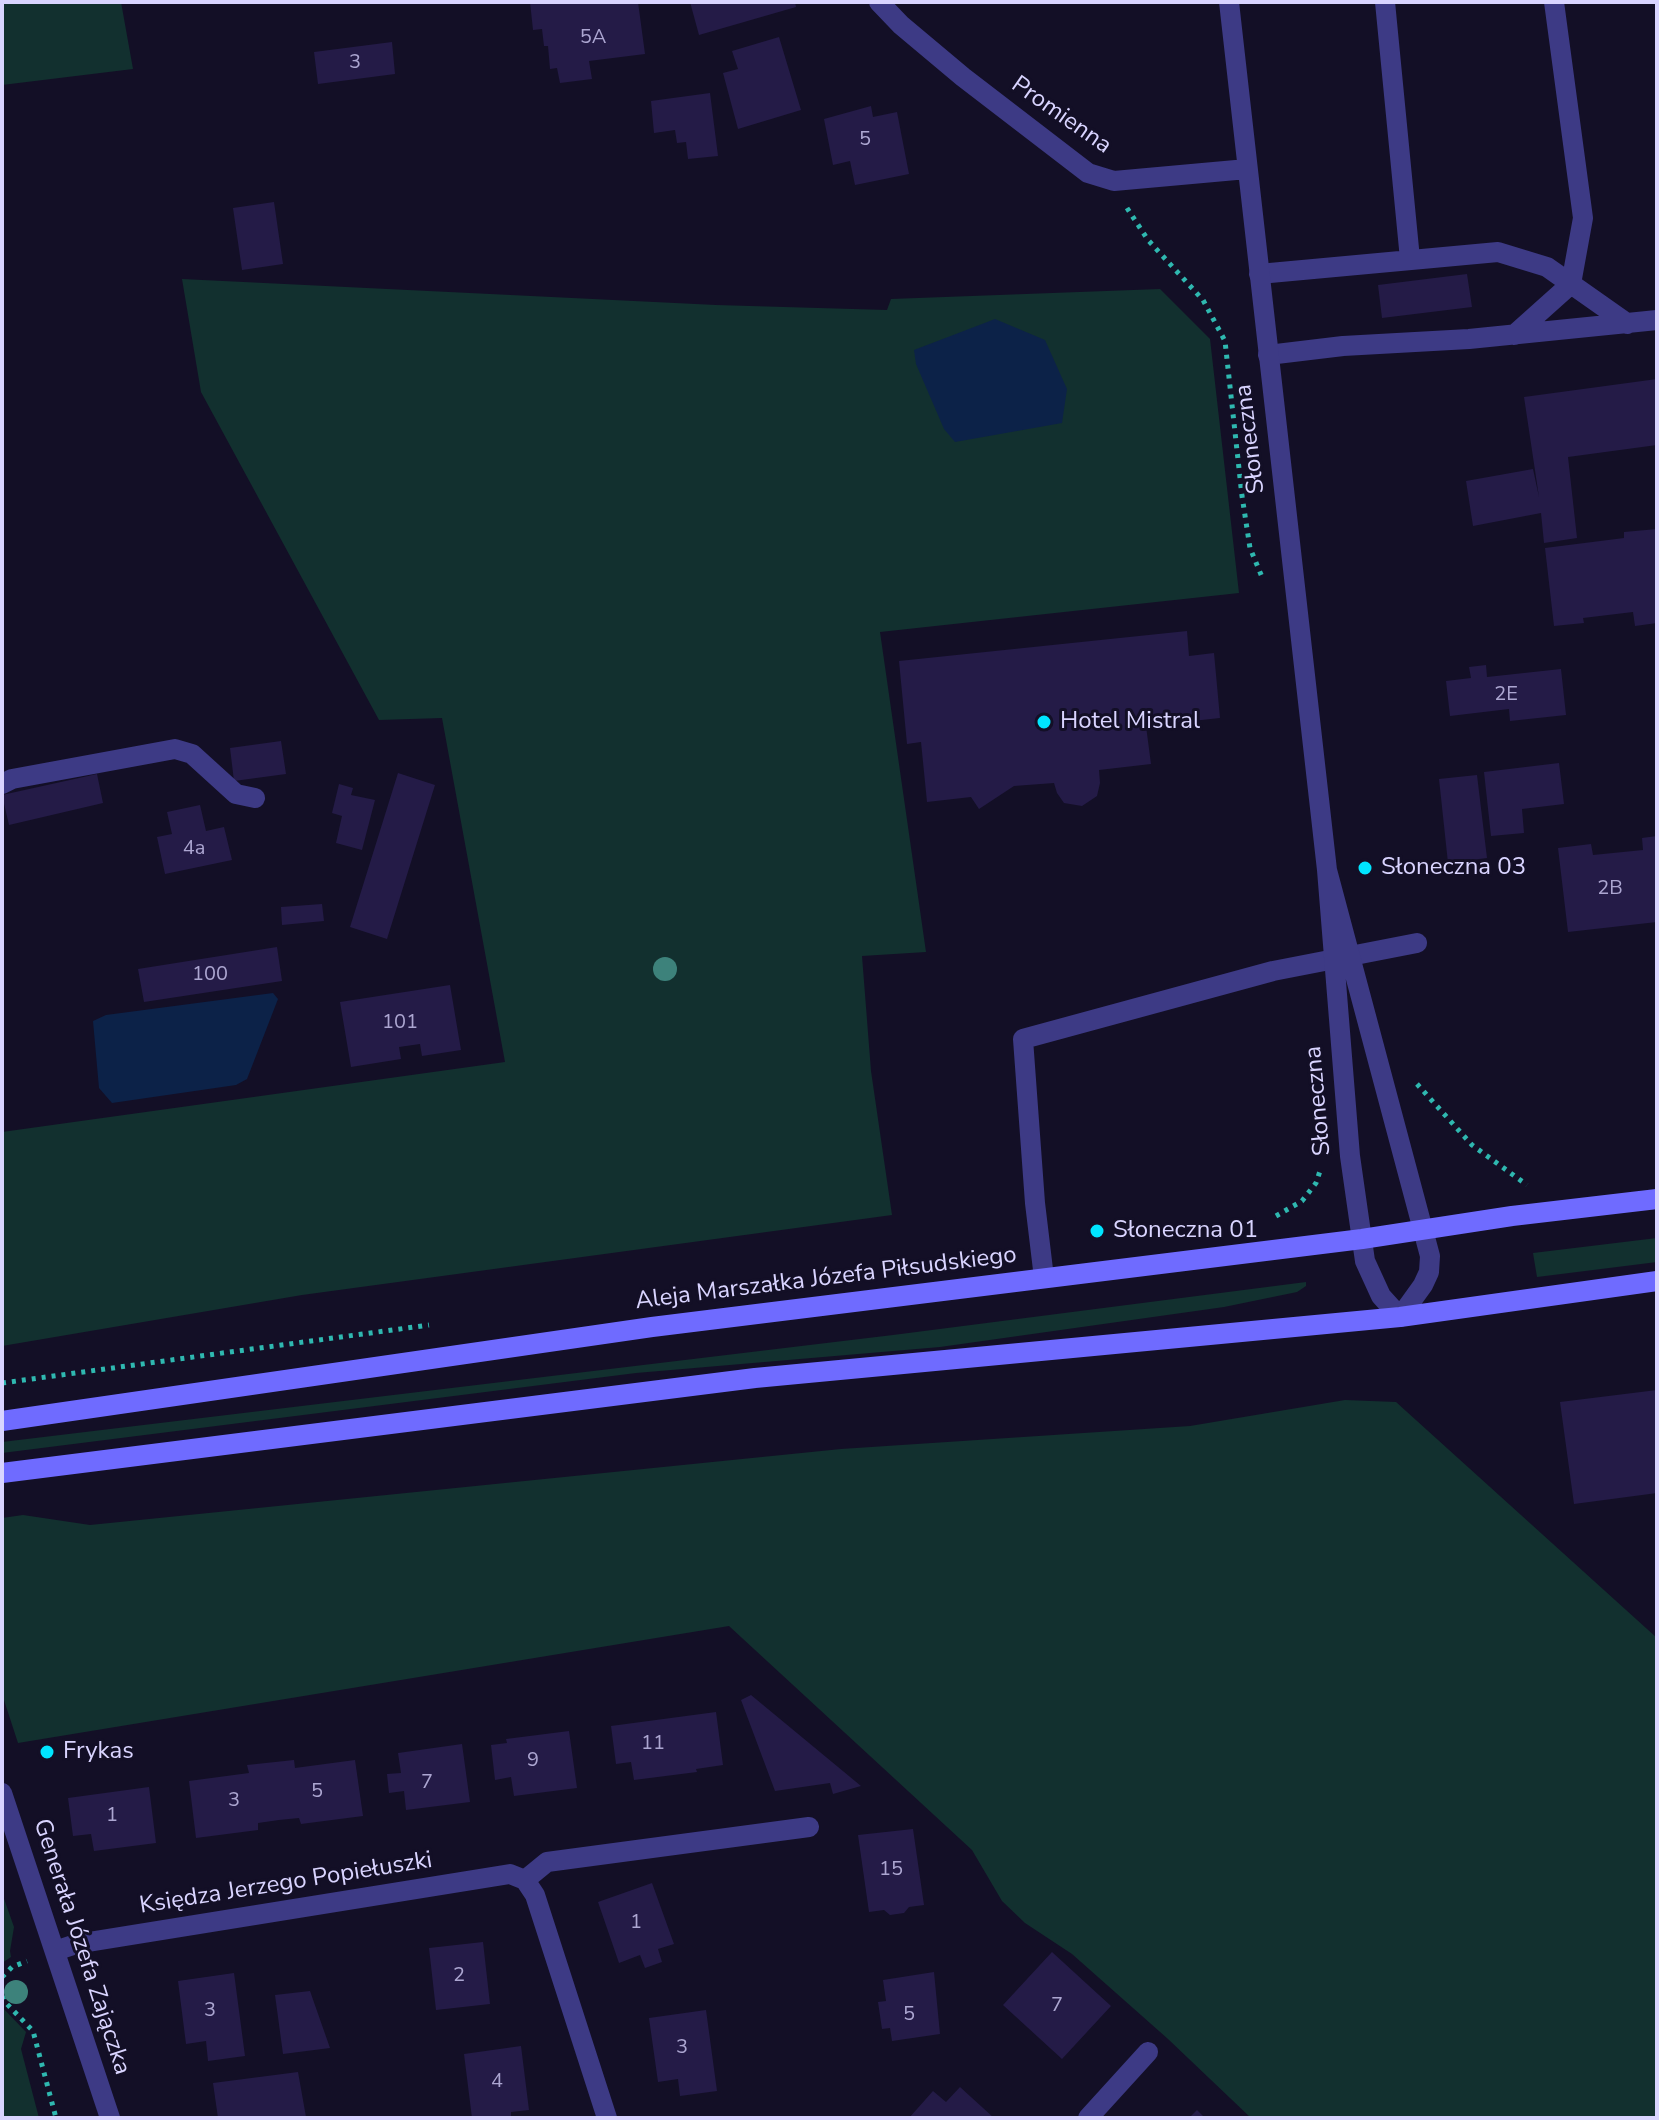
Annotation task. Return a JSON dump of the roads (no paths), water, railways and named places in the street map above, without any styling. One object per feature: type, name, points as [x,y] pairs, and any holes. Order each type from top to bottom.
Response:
[{"type":"main road","name":"Aleja Marszałka Józefa Piłsudskiego","points":[[2,1421],[652,1327],[1362,1239],[1657,1199]]},
{"type":"main road","points":[[2,1473],[769,1377],[1400,1317],[1657,1281]]},
{"type":"street","name":"Promienna","points":[[879,2],[901,25],[963,77],[1088,173],[1114,181],[1247,169]]},
{"type":"street","name":"Słoneczna","points":[[1229,2],[1327,870],[1342,957],[1430,1256],[1429,1272],[1400,1317],[1381,1296],[1365,1261],[1350,1156],[1342,957]]},
{"type":"street","points":[[1385,2],[1410,259]]},
{"type":"street","points":[[1514,335],[1571,284],[1583,218],[1554,2]]},
{"type":"street","points":[[1259,274],[1498,252],[1547,267],[1628,324]]},
{"type":"street","points":[[1268,355],[1657,320]]},
{"type":"street","points":[[2,784],[12,779],[175,749],[192,754],[236,794],[255,798]]},
{"type":"street","points":[[1044,1278],[1035,1203],[1023,1039],[1273,971],[1417,943]]},
{"type":"street","name":"Generała Józefa Zajączka","points":[[2,1793],[110,2118]]},
{"type":"street","points":[[607,2118],[530,1888],[547,1862],[809,1827]]},
{"type":"street","name":"Księdza Jerzego Popiełuszki","points":[[55,1951],[92,1941],[510,1874],[530,1888]]},
{"type":"street","points":[[1088,2118],[1148,2052]]},
{"type":"water","points":[[995,319],[1045,340],[1067,389],[1062,423],[955,442],[944,429],[916,364],[914,350]]},
{"type":"water","points":[[273,993],[278,999],[247,1079],[236,1085],[112,1103],[99,1088],[93,1021],[106,1015]]},
{"type":"place","name":"Hotel Mistral","points":[[1044,722]]},
{"type":"place","name":"Słoneczna 03","points":[[1365,868]]},
{"type":"place","name":"Słoneczna 01","points":[[1097,1231]]},
{"type":"place","name":"Frykas","points":[[47,1752]]}]
